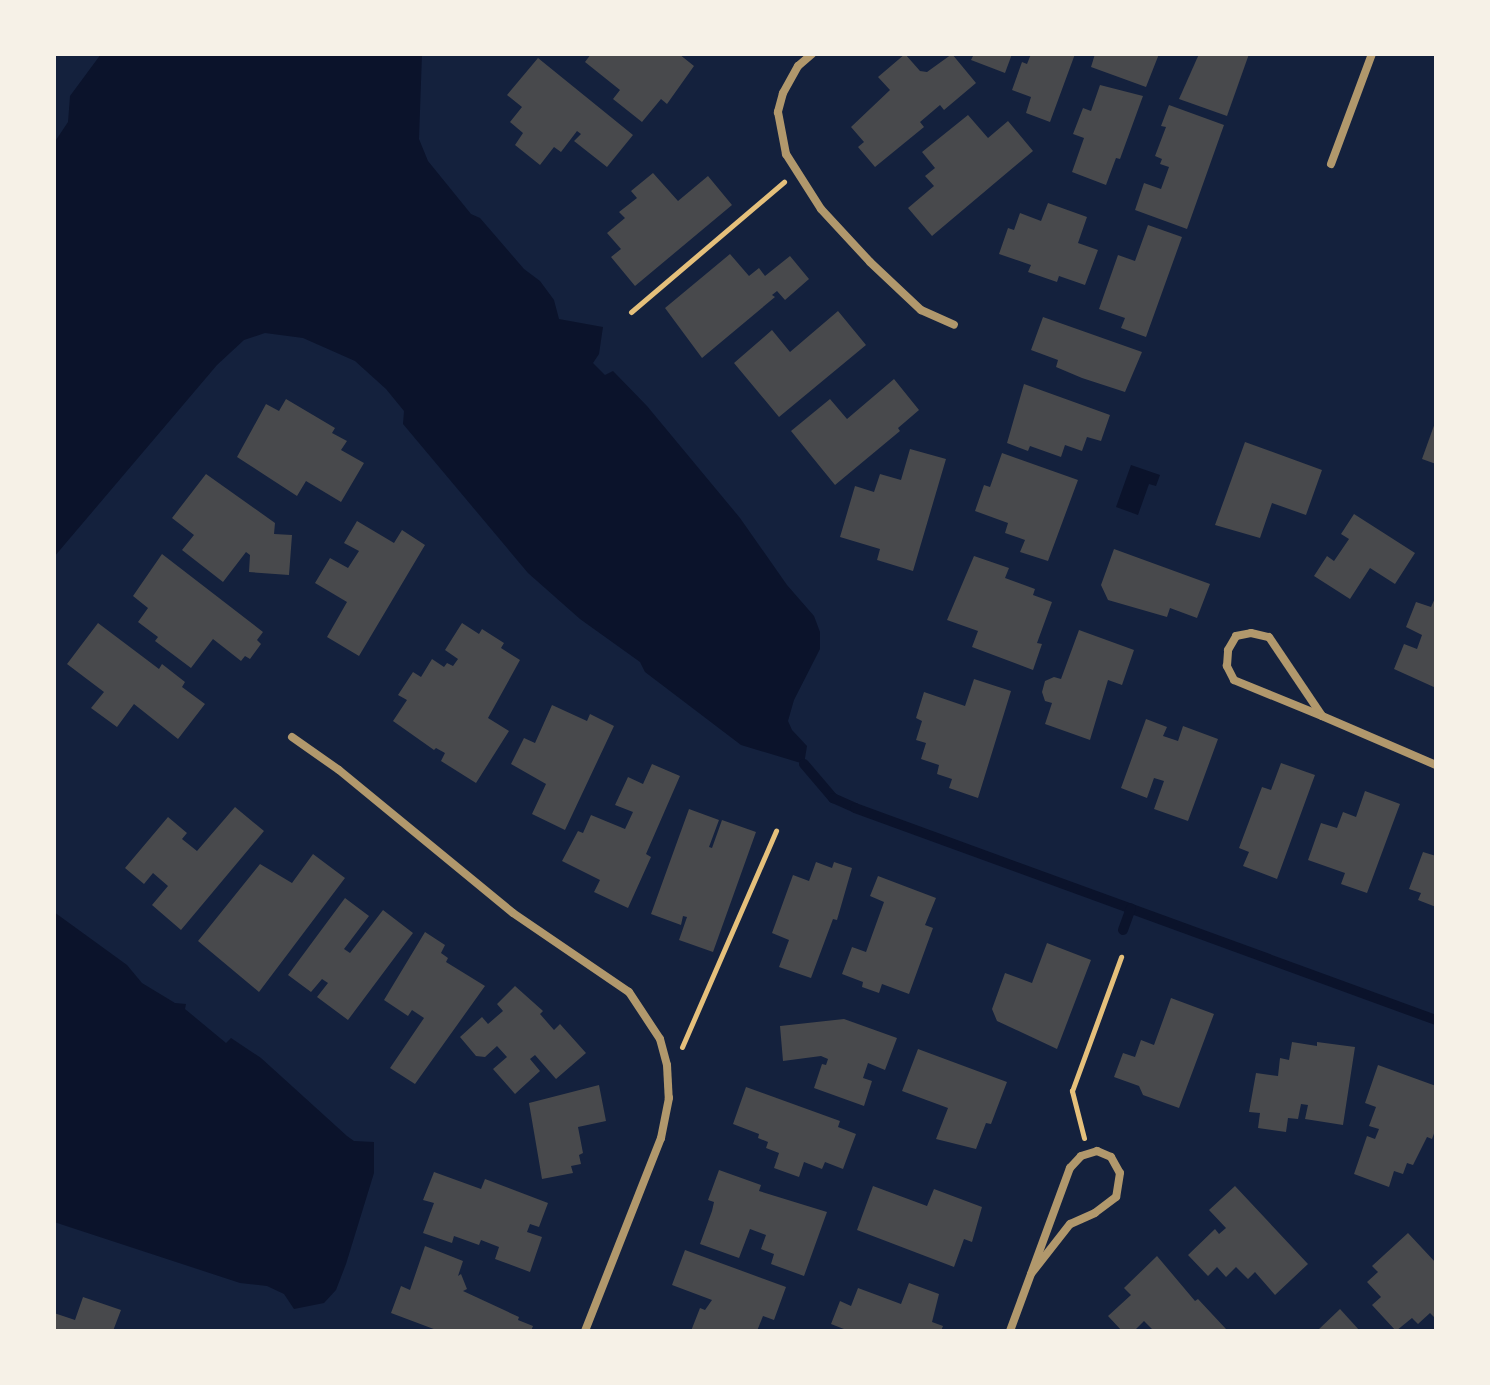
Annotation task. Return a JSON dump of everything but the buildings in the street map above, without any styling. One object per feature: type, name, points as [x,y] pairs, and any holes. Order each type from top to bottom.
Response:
[{"type":"street","points":[[812,54],[798,66],[783,93],[778,112],[786,154],[821,209],[870,262],[921,310],[954,325]]},
{"type":"street","points":[[1331,164],[1372,54]]},
{"type":"street","points":[[1322,716],[1269,637],[1251,633],[1236,636],[1228,650],[1227,666],[1234,680],[1436,765]]},
{"type":"street","points":[[292,737],[339,770],[513,913],[629,992],[649,1018],[667,1065],[669,1098],[661,1138],[585,1331]]},
{"type":"street","points":[[1010,1331],[1070,1168],[1081,1156],[1097,1151],[1111,1157],[1120,1173],[1116,1197],[1095,1213],[1070,1224],[1031,1274]]},
{"type":"path","points":[[631,312],[797,171]]},
{"type":"path","points":[[667,1065],[678,1054],[776,831]]},
{"type":"path","points":[[1088,1154],[1072,1091],[1121,957]]},
{"type":"water","points":[[101,54],[422,54],[419,139],[428,161],[471,214],[480,218],[524,269],[540,281],[554,300],[559,319],[603,327],[599,354],[593,363],[605,375],[613,371],[647,406],[740,518],[787,585],[814,616],[820,632],[820,649],[794,700],[788,721],[807,746],[804,764],[741,745],[645,672],[640,662],[580,619],[528,573],[403,424],[404,411],[386,389],[355,361],[303,338],[265,333],[244,340],[217,365],[54,557],[54,143],[68,122],[70,96]]},
{"type":"water","points":[[1131,465],[1160,475],[1156,486],[1149,484],[1138,515],[1116,507]]},
{"type":"water","points":[[54,912],[127,965],[142,983],[175,1003],[186,1004],[185,1009],[226,1043],[231,1038],[261,1058],[347,1136],[354,1141],[374,1142],[374,1173],[346,1264],[336,1290],[324,1303],[294,1309],[284,1294],[267,1286],[240,1283],[54,1222]]},
{"type":"waterway","points":[[804,764],[833,798],[855,808],[1436,1020]]},
{"type":"waterway","points":[[1123,930],[1131,908]]}]
